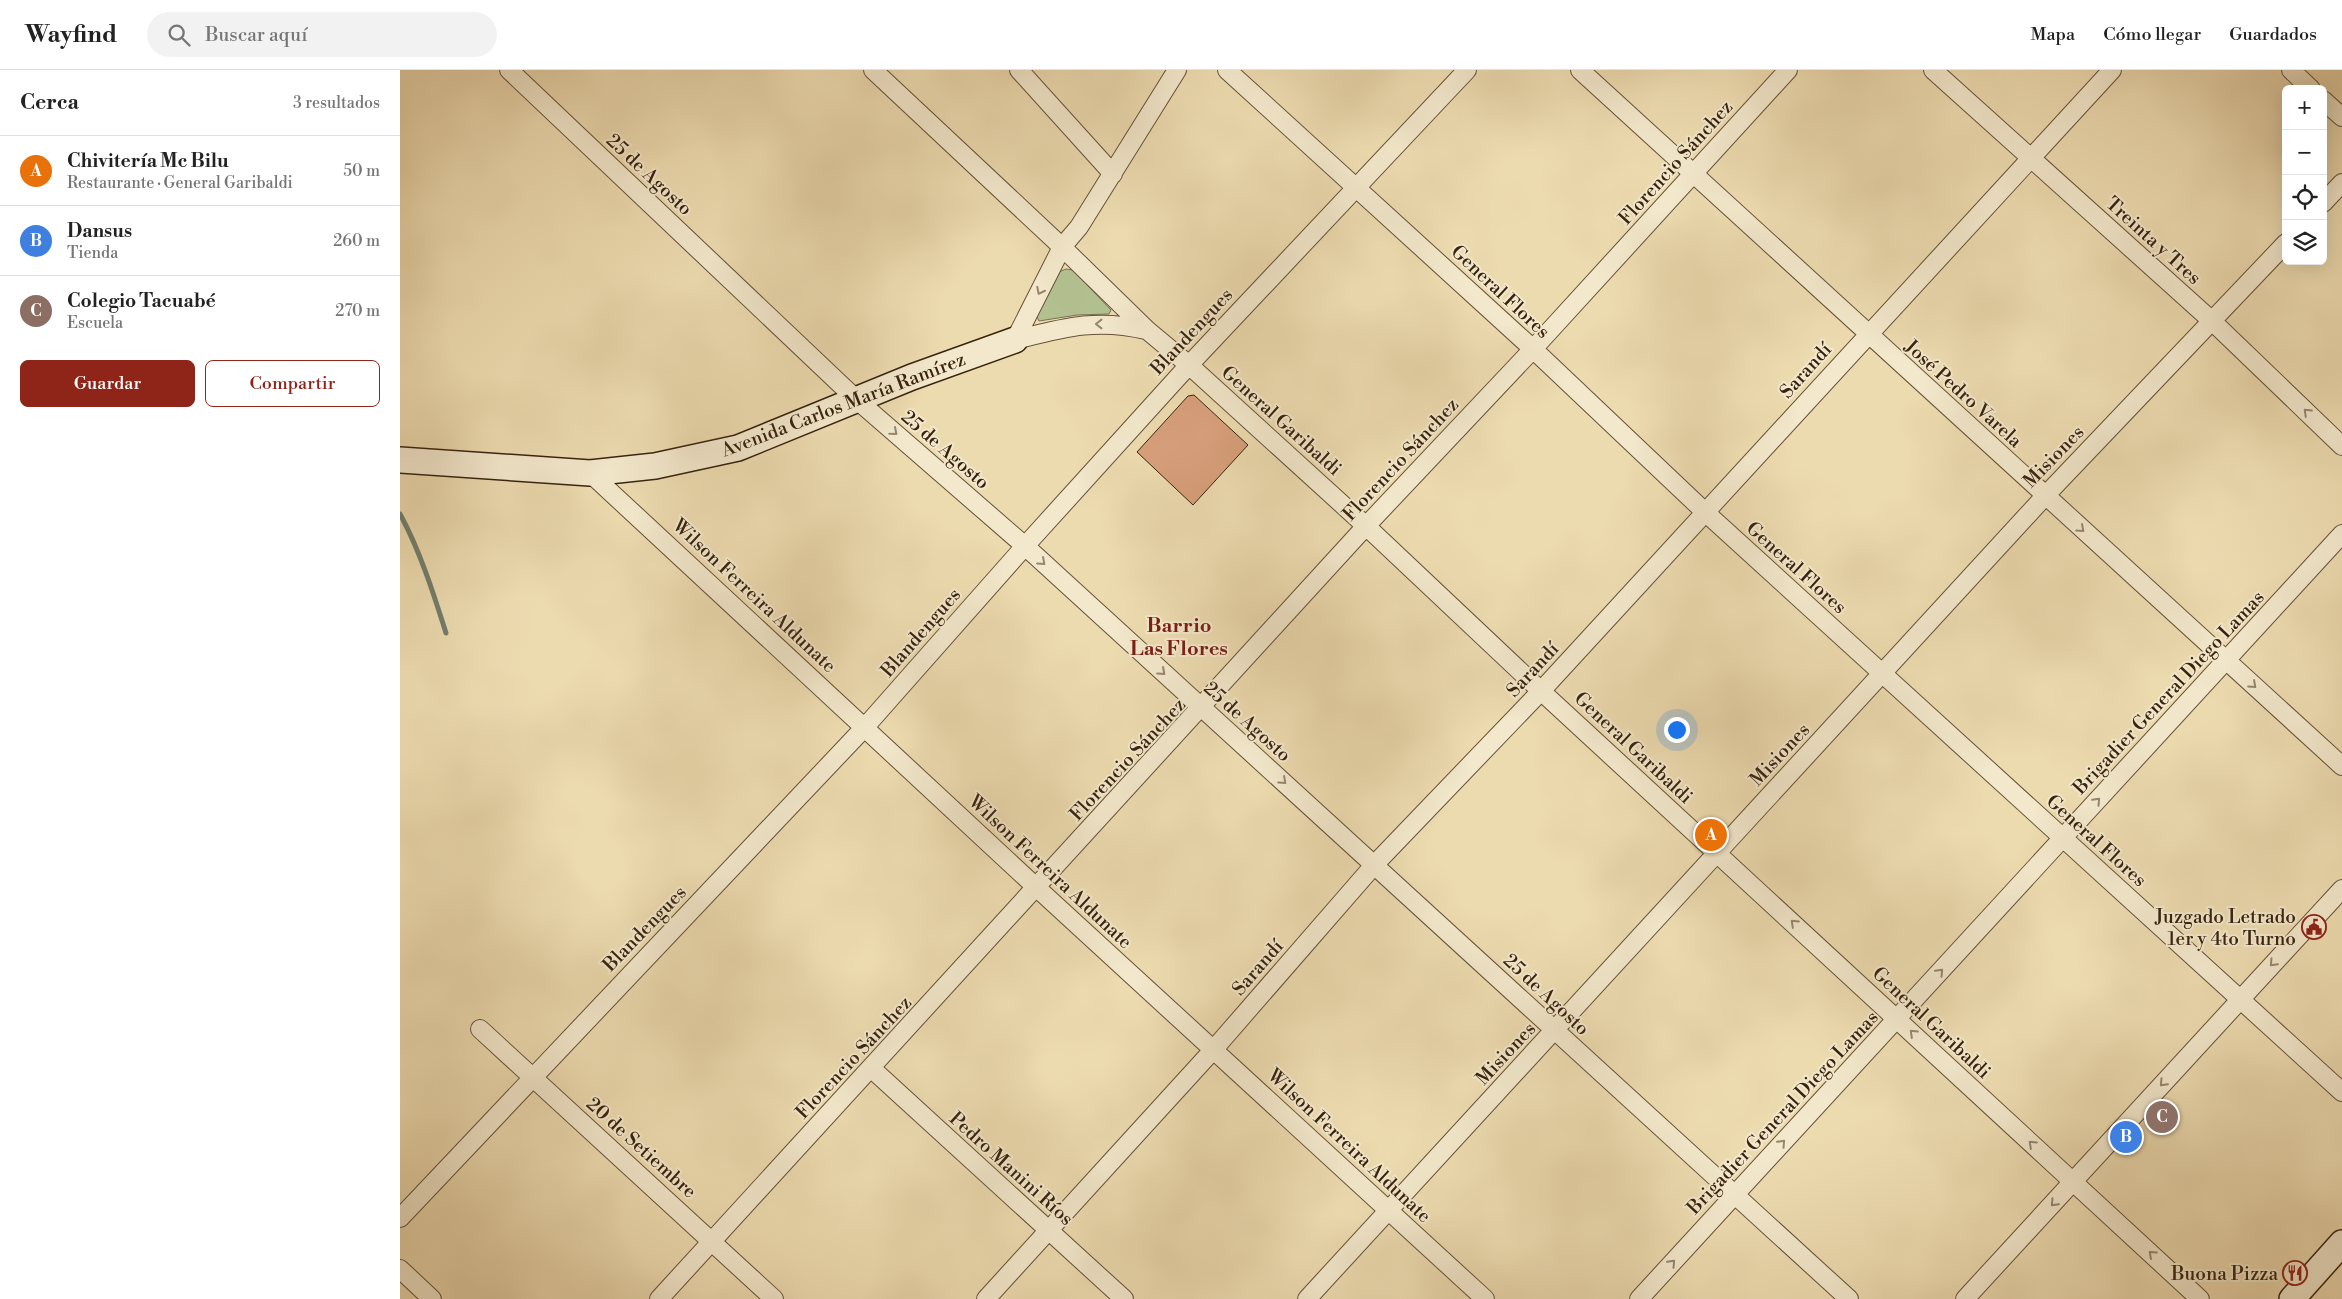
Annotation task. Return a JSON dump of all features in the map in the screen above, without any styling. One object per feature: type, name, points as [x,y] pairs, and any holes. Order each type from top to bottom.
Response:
[{"type":"street","name":"25 de Agosto","points":[[509,70],[857,400],[1025,546],[1850,1299]]},
{"type":"street","name":"General Garibaldi","points":[[873,70],[1062,247],[1147,330],[1189,364],[1366,526],[1541,691],[2200,1299]]},
{"type":"street","points":[[1019,70],[1113,174]]},
{"type":"street","points":[[1015,340],[1062,247],[1079,227],[1177,70]]},
{"type":"street","name":"General Flores","points":[[1227,70],[1533,349],[1705,512],[2342,1092]]},
{"type":"street","name":"Blandengues","points":[[400,1218],[866,727],[1025,546],[1189,364],[1355,186],[1467,70]]},
{"type":"street","name":"José Pedro Varela","points":[[1580,70],[2342,766]]},
{"type":"street","name":"Florencio Sánchez","points":[[659,1299],[1202,708],[1366,526],[1533,349],[1788,70]]},
{"type":"street","name":"Treinta y Tres","points":[[1933,70],[2212,321],[2342,446]]},
{"type":"street","name":"Sarandí","points":[[986,1299],[1214,1048],[1375,864],[1541,691],[1867,334],[2112,70]]},
{"type":"street","points":[[2291,70],[2307,85]]},
{"type":"street","points":[[2327,104],[2342,117]]},
{"type":"street","points":[[2327,199],[2342,183]]},
{"type":"street","name":"Misiones","points":[[1307,1299],[2045,496],[2282,247]]},
{"type":"street","name":"General Garibaldi","points":[[1015,340],[1068,327],[1096,324],[1123,325],[1147,330]]},
{"type":"street","name":"Avenida Carlos María Ramírez","points":[[400,460],[590,473],[655,466],[738,448],[1015,340]]},
{"type":"street","name":"Wilson Ferreira Aldunate","points":[[590,473],[866,727],[1037,888],[1214,1048],[1485,1299]]},
{"type":"street","name":"Brigadier General Diego Lamas","points":[[1639,1299],[2342,534]]},
{"type":"street","points":[[1965,1299],[2342,889]]},
{"type":"street","name":"20 de Setiembre","points":[[480,1028],[774,1299]]},
{"type":"street","name":"Pedro Manini Ríos","points":[[871,1068],[1124,1299]]},
{"type":"street","points":[[2292,1299],[2342,1243]]},
{"type":"street","points":[[400,1269],[432,1299]]},
{"type":"green space","points":[[1066,269],[1073,270],[1111,310],[1109,314],[1077,315],[1039,321],[1036,315],[1059,272]]},
{"type":"building","points":[[1194,395],[1248,445],[1193,505],[1137,452],[1188,396]]},
{"type":"waterway","points":[[400,514],[420,557],[446,633]]},
{"type":"place","name":"Chivitería Mc Bilu","points":[[1711,835]]},
{"type":"place","name":"Juzgado Letrado 1er y 4to Turno","points":[[2314,927]]},
{"type":"place","name":"Colegio Tacuabé","points":[[2162,1117]]},
{"type":"place","name":"Dansus","points":[[2126,1137]]},
{"type":"place","name":"Buona Pizza","points":[[2295,1273]]},
{"type":"district","name":"Barrio Las Flores","points":[[1179,636]]}]
